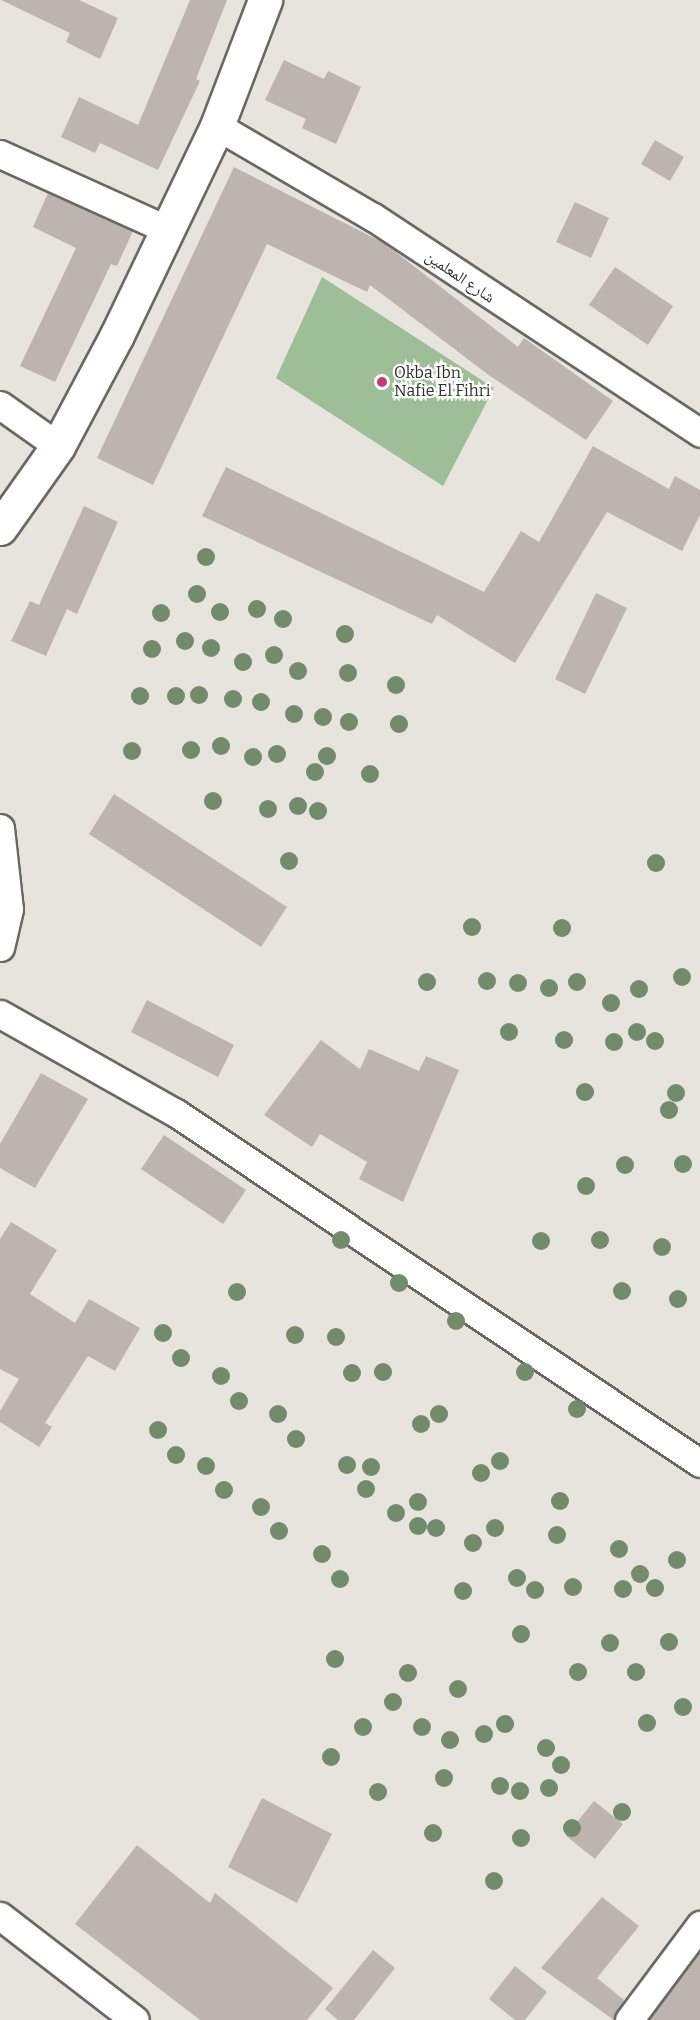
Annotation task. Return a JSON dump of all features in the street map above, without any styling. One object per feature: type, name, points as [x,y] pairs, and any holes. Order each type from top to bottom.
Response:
[{"type":"street","points":[[0,528],[58,446],[168,230],[217,126],[265,0]]},
{"type":"street","name":"شارع المعلمين","points":[[217,126],[373,217],[700,433]]},
{"type":"street","points":[[0,154],[168,230]]},
{"type":"street","points":[[0,405],[58,446]]},
{"type":"street","points":[[0,828],[9,909],[0,947]]},
{"type":"street","points":[[0,1014],[176,1113],[700,1463]]},
{"type":"street","points":[[0,1916],[135,2020]]},
{"type":"street","points":[[629,2020],[700,1925]]},
{"type":"green space","points":[[322,277],[494,388],[443,486],[276,378]]},
{"type":"building","points":[[1,0],[79,0],[118,18],[100,59],[66,42],[70,33]]},
{"type":"building","points":[[190,0],[227,0],[196,79],[200,81],[158,170],[100,143],[95,153],[61,137],[79,97],[138,125]]},
{"type":"building","points":[[284,60],[324,79],[328,71],[361,87],[336,144],[302,128],[306,119],[265,100]]},
{"type":"building","points":[[655,140],[684,157],[670,181],[641,164]]},
{"type":"building","points":[[234,167],[384,243],[518,347],[524,338],[613,401],[586,440],[490,376],[370,285],[367,292],[267,244],[153,485],[97,458]]},
{"type":"building","points":[[48,193],[133,231],[117,266],[111,264],[55,382],[20,366],[76,248],[33,227]]},
{"type":"building","points":[[575,202],[609,218],[591,258],[556,242]]},
{"type":"building","points":[[615,267],[673,306],[648,345],[589,305]]},
{"type":"building","points":[[593,446],[669,489],[675,476],[700,490],[700,515],[682,551],[607,512],[515,663],[437,615],[432,624],[202,516],[226,467],[484,592],[521,531],[539,542]]},
{"type":"building","points":[[84,506],[118,522],[77,614],[67,609],[46,656],[11,641],[30,601],[39,605]]},
{"type":"building","points":[[596,593],[627,608],[585,694],[555,679]]},
{"type":"building","points":[[114,794],[287,907],[261,947],[89,834]]},
{"type":"building","points":[[147,1000],[234,1045],[218,1077],[131,1032]]},
{"type":"building","points":[[321,1040],[360,1069],[369,1049],[419,1071],[426,1056],[459,1070],[403,1202],[359,1179],[367,1162],[320,1134],[312,1147],[264,1115]]},
{"type":"building","points":[[41,1073],[88,1099],[35,1188],[0,1168],[0,1144]]},
{"type":"building","points":[[164,1135],[246,1190],[223,1224],[141,1169]]},
{"type":"building","points":[[11,1222],[57,1250],[30,1294],[75,1323],[89,1299],[140,1328],[115,1371],[88,1356],[45,1423],[52,1427],[39,1447],[0,1422],[0,1411],[19,1379],[0,1369],[0,1239]]},
{"type":"building","points":[[262,1798],[332,1834],[297,1903],[228,1867]]},
{"type":"building","points":[[594,1801],[623,1824],[595,1859],[566,1836]]},
{"type":"building","points":[[137,1845],[210,1903],[215,1893],[333,1988],[307,2020],[200,2020],[75,1924]]},
{"type":"building","points":[[602,1897],[639,1926],[597,1978],[624,2000],[614,2020],[541,1968]]},
{"type":"building","points":[[373,1950],[395,1968],[354,2020],[338,2020],[325,2009]]},
{"type":"building","points":[[700,1951],[700,2020],[649,2020]]},
{"type":"building","points":[[515,1966],[547,1992],[525,2020],[515,2020],[489,1999]]},
{"type":"place","name":"Okba Ibn Nafie El Fihri","points":[[382,382]]}]
